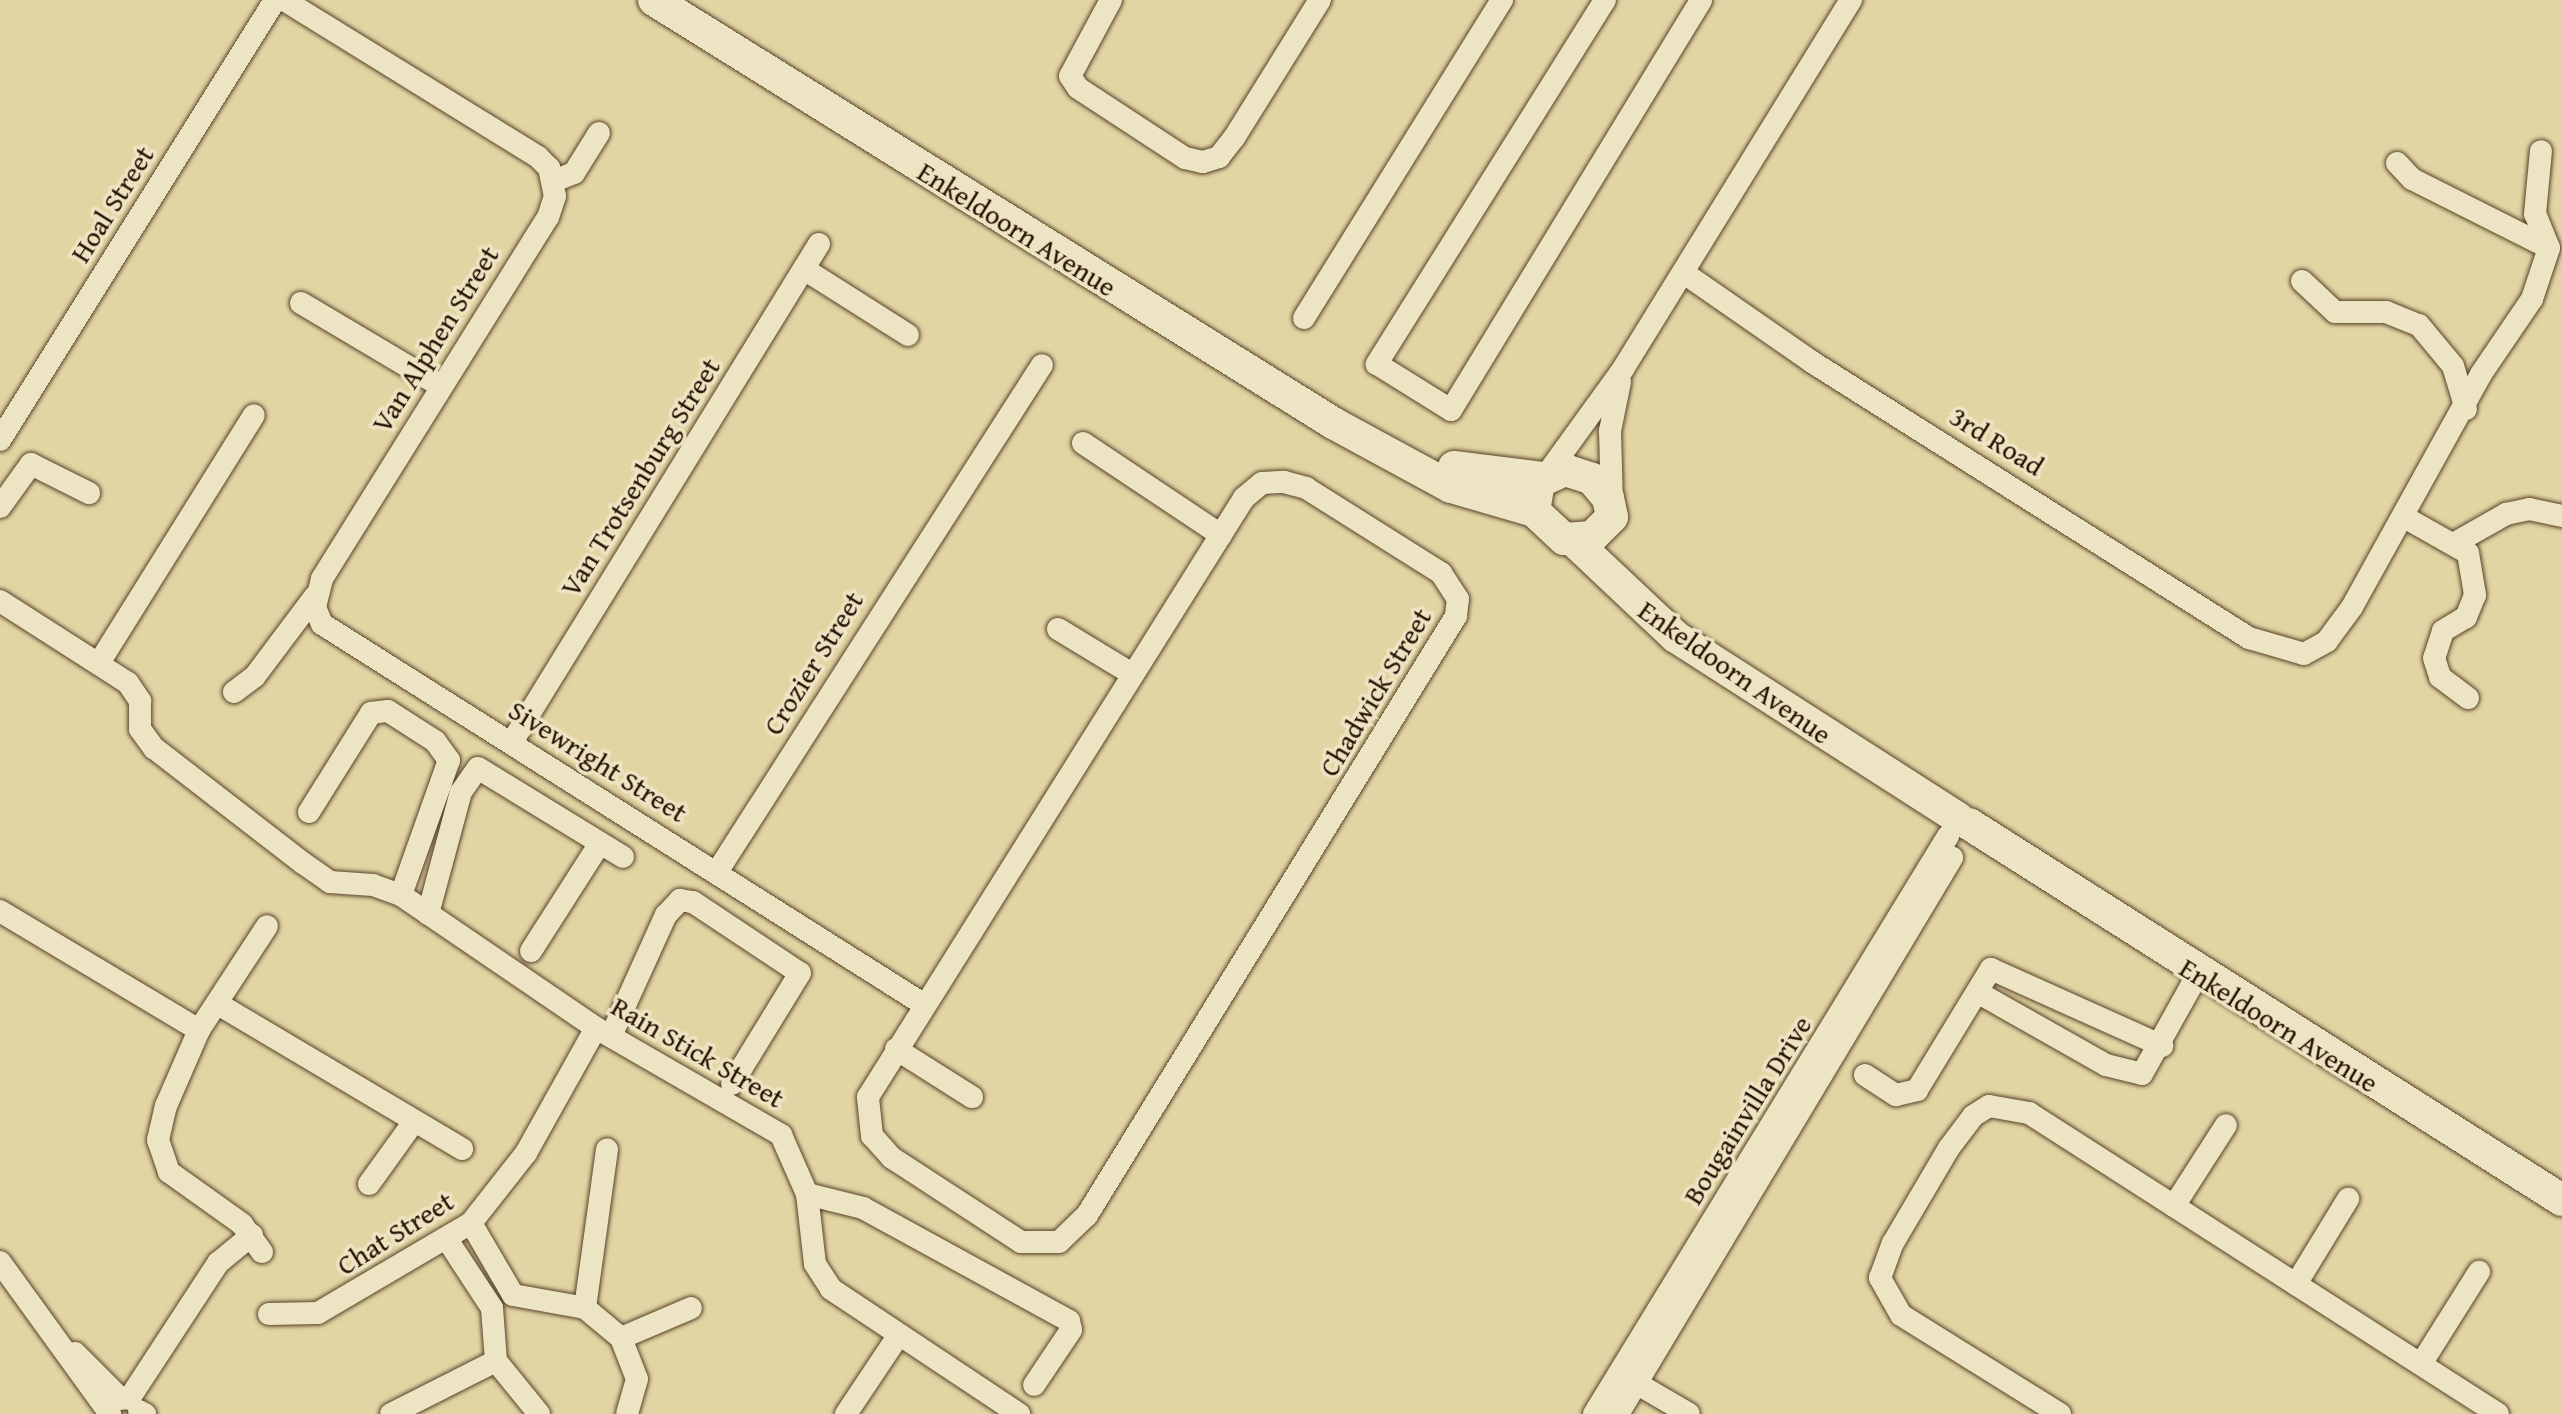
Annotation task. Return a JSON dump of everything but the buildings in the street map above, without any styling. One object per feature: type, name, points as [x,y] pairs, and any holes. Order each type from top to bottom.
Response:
[{"type":"street","name":"Hoal Street","points":[[0,440],[275,0]]},
{"type":"street","points":[[284,0],[551,174],[574,173],[599,133]]},
{"type":"street","name":"Enkeldoorn Avenue","points":[[654,0],[1216,354],[1451,487],[1534,511],[1554,534],[1574,541],[1624,593],[1676,637],[1953,827],[1999,845],[2198,974],[2562,1200]]},
{"type":"street","points":[[1111,0],[1070,76],[1078,88],[1185,158],[1203,162],[1219,157],[1234,138],[1320,0]]},
{"type":"street","points":[[1304,318],[1502,0]]},
{"type":"street","points":[[1605,0],[1377,364],[1451,410],[1701,0]]},
{"type":"street","points":[[1534,511],[1533,492],[1623,369],[1851,0]]},
{"type":"street","points":[[2541,151],[2535,214],[2549,248]]},
{"type":"street","points":[[2397,163],[2412,179],[2549,248]]},
{"type":"street","name":"Van Alphen Street","points":[[315,596],[346,536],[548,217],[551,174]]},
{"type":"street","name":"Van Trotsenburg Street","points":[[512,742],[819,244]]},
{"type":"street","name":"3rd Road","points":[[1684,273],[1812,362],[2265,646],[2304,654],[2327,641],[2404,517],[2466,409],[2481,374],[2532,299],[2549,248]]},
{"type":"street","points":[[804,269],[908,335]]},
{"type":"street","points":[[2302,281],[2335,312],[2386,312],[2419,325],[2453,366],[2466,409]]},
{"type":"street","points":[[301,303],[441,386]]},
{"type":"street","name":"Crozier Street","points":[[717,872],[959,486],[1042,365]]},
{"type":"street","points":[[1574,541],[1610,516],[1610,431],[1623,369]]},
{"type":"street","points":[[0,601],[99,663],[254,415]]},
{"type":"street","points":[[1083,443],[1221,535]]},
{"type":"street","name":"Enkeldoorn Avenue","points":[[1385,449],[1472,471],[1545,476],[1565,470],[1592,479],[1610,516],[1624,593]]},
{"type":"street","points":[[0,507],[31,464],[89,493]]},
{"type":"street","name":"Chadwick Street","points":[[1262,483],[1306,488],[1441,573],[1458,599],[1456,616],[1074,1232],[1041,1246],[1021,1242],[892,1158],[872,1136],[866,1117],[868,1097],[923,1004],[1132,674],[1221,535],[1262,483]]},
{"type":"street","points":[[2455,543],[2506,514],[2529,509],[2562,516]]},
{"type":"street","points":[[2404,517],[2468,553],[2475,595],[2466,617],[2443,631],[2434,658],[2440,677],[2468,698]]},
{"type":"street","points":[[234,692],[255,676],[315,596]]},
{"type":"street","name":"Sivewright Street","points":[[315,596],[316,614],[335,634],[512,742],[923,1004]]},
{"type":"street","points":[[1058,629],[1132,674]]},
{"type":"street","name":"Rain Stick Street","points":[[99,663],[137,691],[140,729],[154,748],[330,882],[373,885],[401,895],[603,1032],[781,1135],[807,1194],[815,1264],[823,1277],[848,1304],[1019,1414]]},
{"type":"street","points":[[309,812],[371,713],[388,711],[435,741],[449,760],[401,895]]},
{"type":"street","points":[[428,914],[461,792],[478,768],[623,857]]},
{"type":"street","name":"Bougainvilla Drive","points":[[1612,1411],[1628,1378],[1953,827]]},
{"type":"street","points":[[531,951],[600,843]]},
{"type":"street","name":"Chat Street","points":[[269,1314],[318,1313],[448,1241],[471,1223],[526,1153],[603,1032],[666,915],[680,900],[693,902],[800,973],[732,1084]]},
{"type":"street","points":[[0,911],[199,1030]]},
{"type":"street","points":[[0,1262],[50,1337],[88,1361],[128,1409],[218,1263],[257,1244],[178,1181],[162,1159],[163,1115],[199,1030],[267,926]]},
{"type":"street","points":[[1865,1075],[1896,1095],[1917,1090],[1991,969],[2162,1046]]},
{"type":"street","points":[[1977,992],[2122,1072],[2142,1074],[2162,1046],[2198,974]]},
{"type":"street","points":[[218,1004],[413,1123],[462,1149]]},
{"type":"street","points":[[896,1049],[972,1097]]},
{"type":"street","points":[[2060,1414],[1901,1315],[1880,1278],[1893,1243],[1973,1116],[1989,1106],[2029,1113],[2498,1414]]},
{"type":"street","points":[[369,1184],[413,1123]]},
{"type":"street","points":[[2174,1206],[2226,1125]]},
{"type":"street","points":[[585,1308],[607,1150]]},
{"type":"street","points":[[807,1194],[863,1208],[1069,1321],[1071,1330],[1034,1385]]},
{"type":"street","points":[[2296,1284],[2348,1199]]},
{"type":"street","points":[[471,1223],[513,1295],[585,1308],[621,1338],[637,1379],[627,1414]]},
{"type":"street","points":[[448,1241],[492,1308],[496,1361],[539,1414]]},
{"type":"street","points":[[466,1266],[488,1252]]},
{"type":"street","points":[[2421,1364],[2479,1272]]},
{"type":"street","points":[[621,1338],[691,1308]]},
{"type":"street","points":[[846,1414],[898,1336]]},
{"type":"street","points":[[391,1414],[496,1361]]},
{"type":"street","points":[[1628,1378],[1689,1414]]}]
